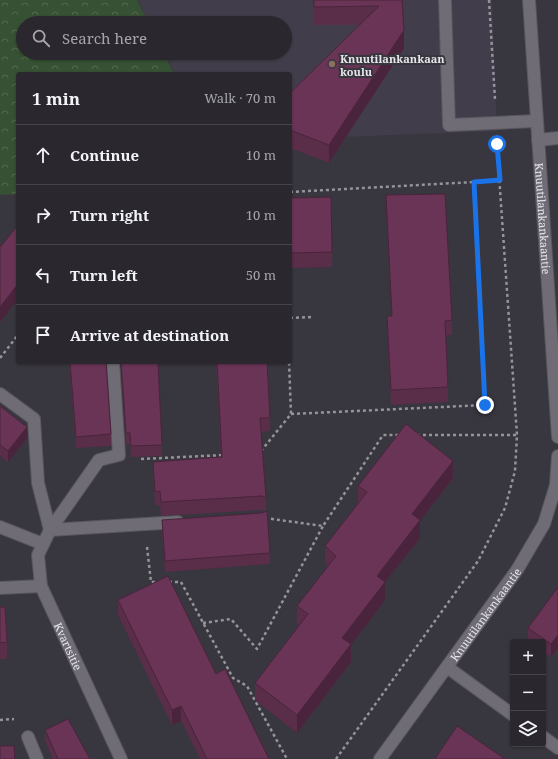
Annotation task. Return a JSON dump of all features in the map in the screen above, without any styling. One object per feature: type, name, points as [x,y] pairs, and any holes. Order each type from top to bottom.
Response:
[{"type":"street","points":[[445,0],[449,125],[536,121]]},
{"type":"street","name":"Knuutilankankaantie","points":[[529,0],[558,437]]},
{"type":"street","points":[[538,140],[558,138]]},
{"type":"street","name":"Kvartsitie","points":[[113,364],[119,454],[99,460],[50,530],[38,555],[41,586],[121,759]]},
{"type":"street","points":[[0,394],[34,419],[38,483],[50,530],[192,522]]},
{"type":"street","name":"Knuutilankankaantie","points":[[380,759],[517,570],[544,524],[556,485],[558,456]]},
{"type":"street","points":[[0,527],[43,544]]},
{"type":"street","points":[[0,588],[41,586]]},
{"type":"street","points":[[448,667],[510,713]]},
{"type":"street","points":[[28,737],[38,759]]},
{"type":"street","points":[[546,739],[558,748]]},
{"type":"path","points":[[336,759],[478,561],[504,508],[515,471],[517,435],[489,0]]},
{"type":"path","points":[[292,192],[500,180]]},
{"type":"path","points":[[291,414],[485,405],[474,182]]},
{"type":"path","points":[[292,318],[311,317]]},
{"type":"path","points":[[0,358],[16,338]]},
{"type":"path","points":[[259,454],[291,414],[289,364]]},
{"type":"path","points":[[203,623],[231,619],[257,650],[324,526],[382,435],[406,435]]},
{"type":"path","points":[[414,435],[517,435]]},
{"type":"path","points":[[139,459],[227,455]]},
{"type":"path","points":[[262,517],[324,526]]},
{"type":"path","points":[[145,524],[151,582],[181,582],[233,678],[247,686],[287,759]]},
{"type":"shaded area","name":"Knuutilankankaan koulu","points":[[138,0],[492,0],[497,131],[292,139],[292,72],[174,72],[168,60],[292,60],[292,16],[146,16]]},
{"type":"green space","points":[[0,0],[137,0],[145,16],[16,16],[16,60],[167,60],[173,72],[16,72],[16,194],[0,195]]},
{"type":"building","points":[[314,0],[402,0],[404,30],[329,145],[292,131],[292,91],[379,6],[314,7]]},
{"type":"building","points":[[445,194],[452,320],[445,321],[448,387],[391,390],[387,316],[392,316],[386,195]]},
{"type":"building","points":[[331,197],[332,252],[292,253],[292,198]]},
{"type":"building","points":[[16,227],[16,287],[0,307],[0,245],[1,246]]},
{"type":"building","points":[[70,364],[106,364],[111,434],[76,437]]},
{"type":"building","points":[[121,364],[158,364],[162,445],[131,446],[130,433],[126,433]]},
{"type":"building","points":[[217,364],[267,364],[270,418],[260,418],[266,498],[262,496],[161,502],[160,491],[155,492],[153,462],[222,457]]},
{"type":"building","points":[[0,406],[27,427],[8,451],[0,445]]},
{"type":"building","points":[[406,424],[453,461],[412,514],[420,520],[377,576],[385,582],[342,638],[351,644],[297,715],[255,683],[308,614],[297,606],[336,556],[325,546],[367,492],[358,486]]},
{"type":"building","points":[[267,511],[270,553],[165,561],[162,520],[262,513]]},
{"type":"building","points":[[168,576],[216,674],[225,669],[269,759],[207,759],[181,706],[172,710],[118,600]]},
{"type":"building","points":[[558,587],[558,635],[551,644],[546,639],[528,628]]},
{"type":"building","points":[[0,607],[5,607],[7,642],[0,643]]},
{"type":"building","points":[[68,719],[90,759],[58,759],[45,730]]},
{"type":"building","points":[[457,726],[505,759],[435,759]]},
{"type":"building","points":[[0,746],[14,746],[15,759],[0,759]]},
{"type":"place","name":"Knuutilankankaan koulu","points":[[332,64]]},
{"type":"route","points":[[485,405],[474,182],[500,180],[497,144]]}]
